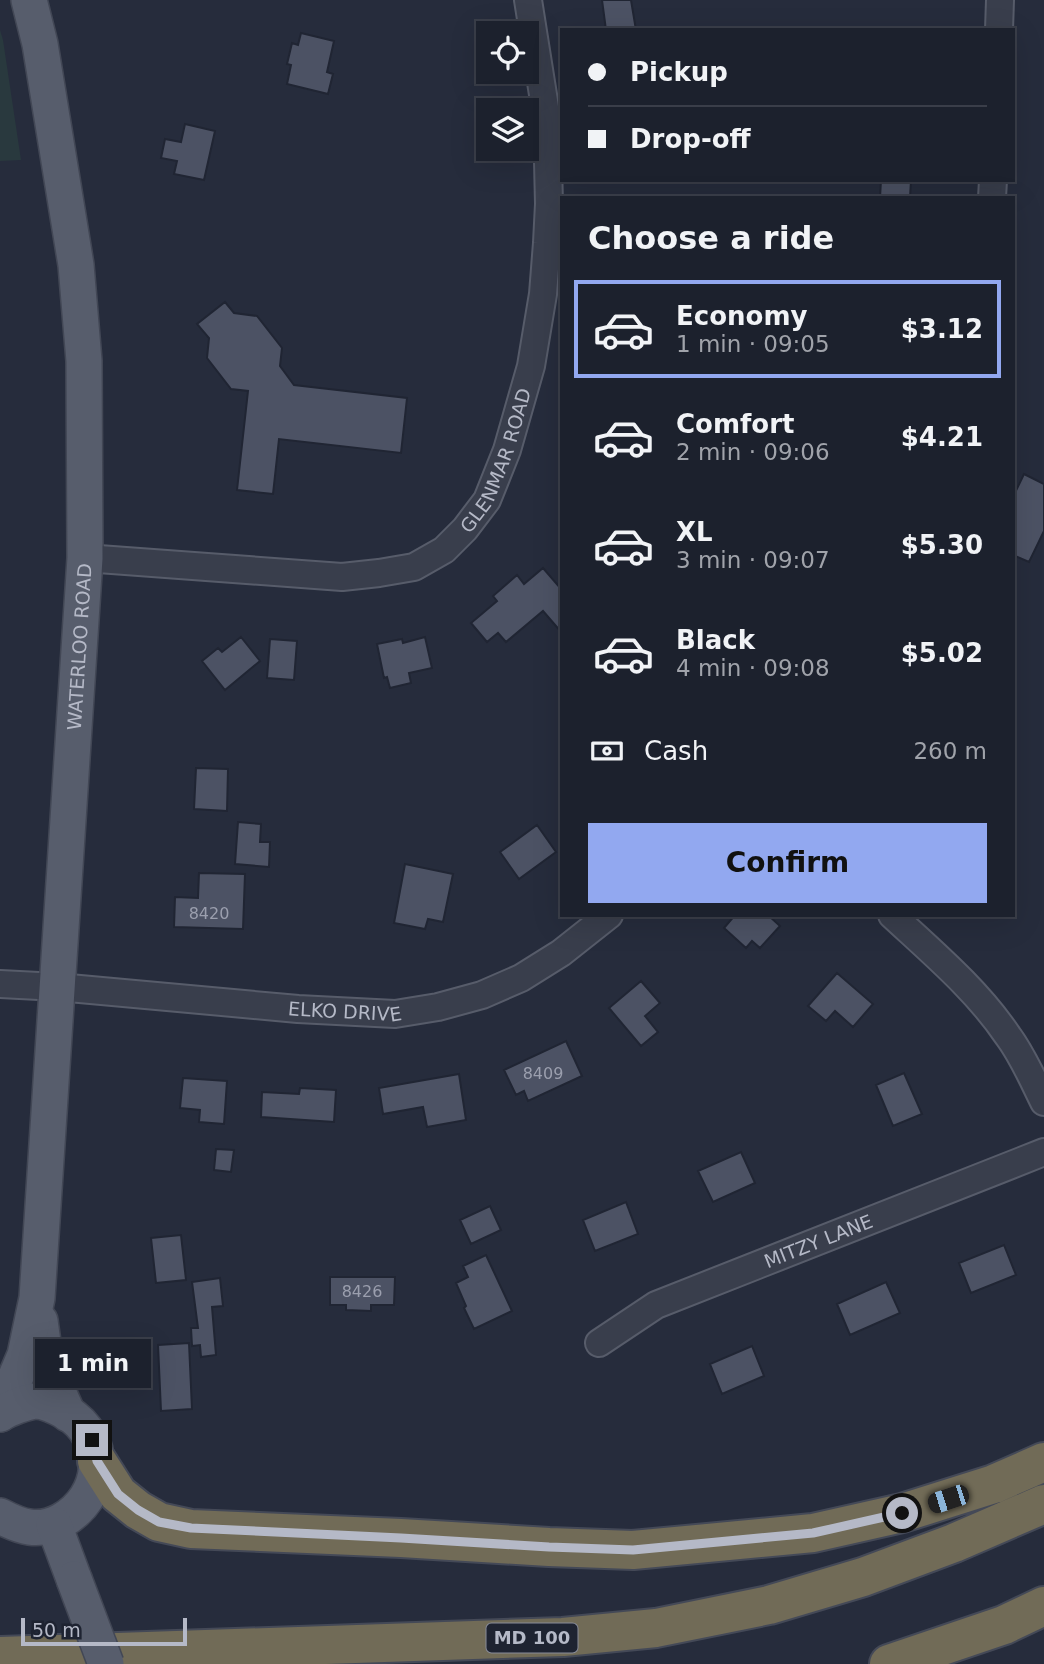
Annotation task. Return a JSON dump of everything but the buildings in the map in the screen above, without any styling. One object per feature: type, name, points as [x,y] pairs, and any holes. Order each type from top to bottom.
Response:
[{"type":"highway","points":[[97,1461],[118,1494],[138,1510],[159,1522],[191,1528],[633,1550],[813,1533],[902,1513],[994,1483],[1044,1462]]},
{"type":"highway","name":"MD 100","points":[[0,1656],[563,1637],[656,1628],[769,1605],[863,1577],[954,1543],[1044,1504]]},
{"type":"highway","points":[[889,1664],[1004,1625],[1044,1606]]},
{"type":"main road","name":"WATERLOO ROAD","points":[[0,1414],[25,1355],[37,1298],[85,558],[84,361],[76,265],[40,44],[29,0]]},
{"type":"main road","name":"WATERLOO ROAD","points":[[37,1298],[46,1364],[68,1413]]},
{"type":"main road","points":[[0,1414],[35,1401],[57,1407],[76,1418],[92,1440],[97,1461],[95,1482],[86,1501],[73,1515],[54,1525],[40,1527],[18,1525],[0,1516]]},
{"type":"main road","points":[[54,1525],[106,1664]]},
{"type":"street","name":"GLENMAR ROAD","points":[[85,558],[342,577],[414,568],[444,550],[465,529],[487,500],[507,450],[531,366],[543,294],[549,204],[547,120],[528,0]]},
{"type":"street","points":[[999,28],[1000,0]]},
{"type":"street","name":"ELKO DRIVE","points":[[0,985],[58,987],[298,1009],[396,1014],[482,996],[561,953],[606,917]]},
{"type":"street","points":[[894,917],[961,980],[988,1010],[1008,1035],[1044,1102]]},
{"type":"street","name":"MITZY LANE","points":[[599,1343],[656,1305],[1044,1152]]},
{"type":"shaded area","points":[[0,30],[3,40],[21,160],[0,161]]},
{"type":"route","points":[[92,1440],[97,1461],[118,1494],[159,1522],[191,1528],[633,1550],[813,1533],[902,1513]]}]
